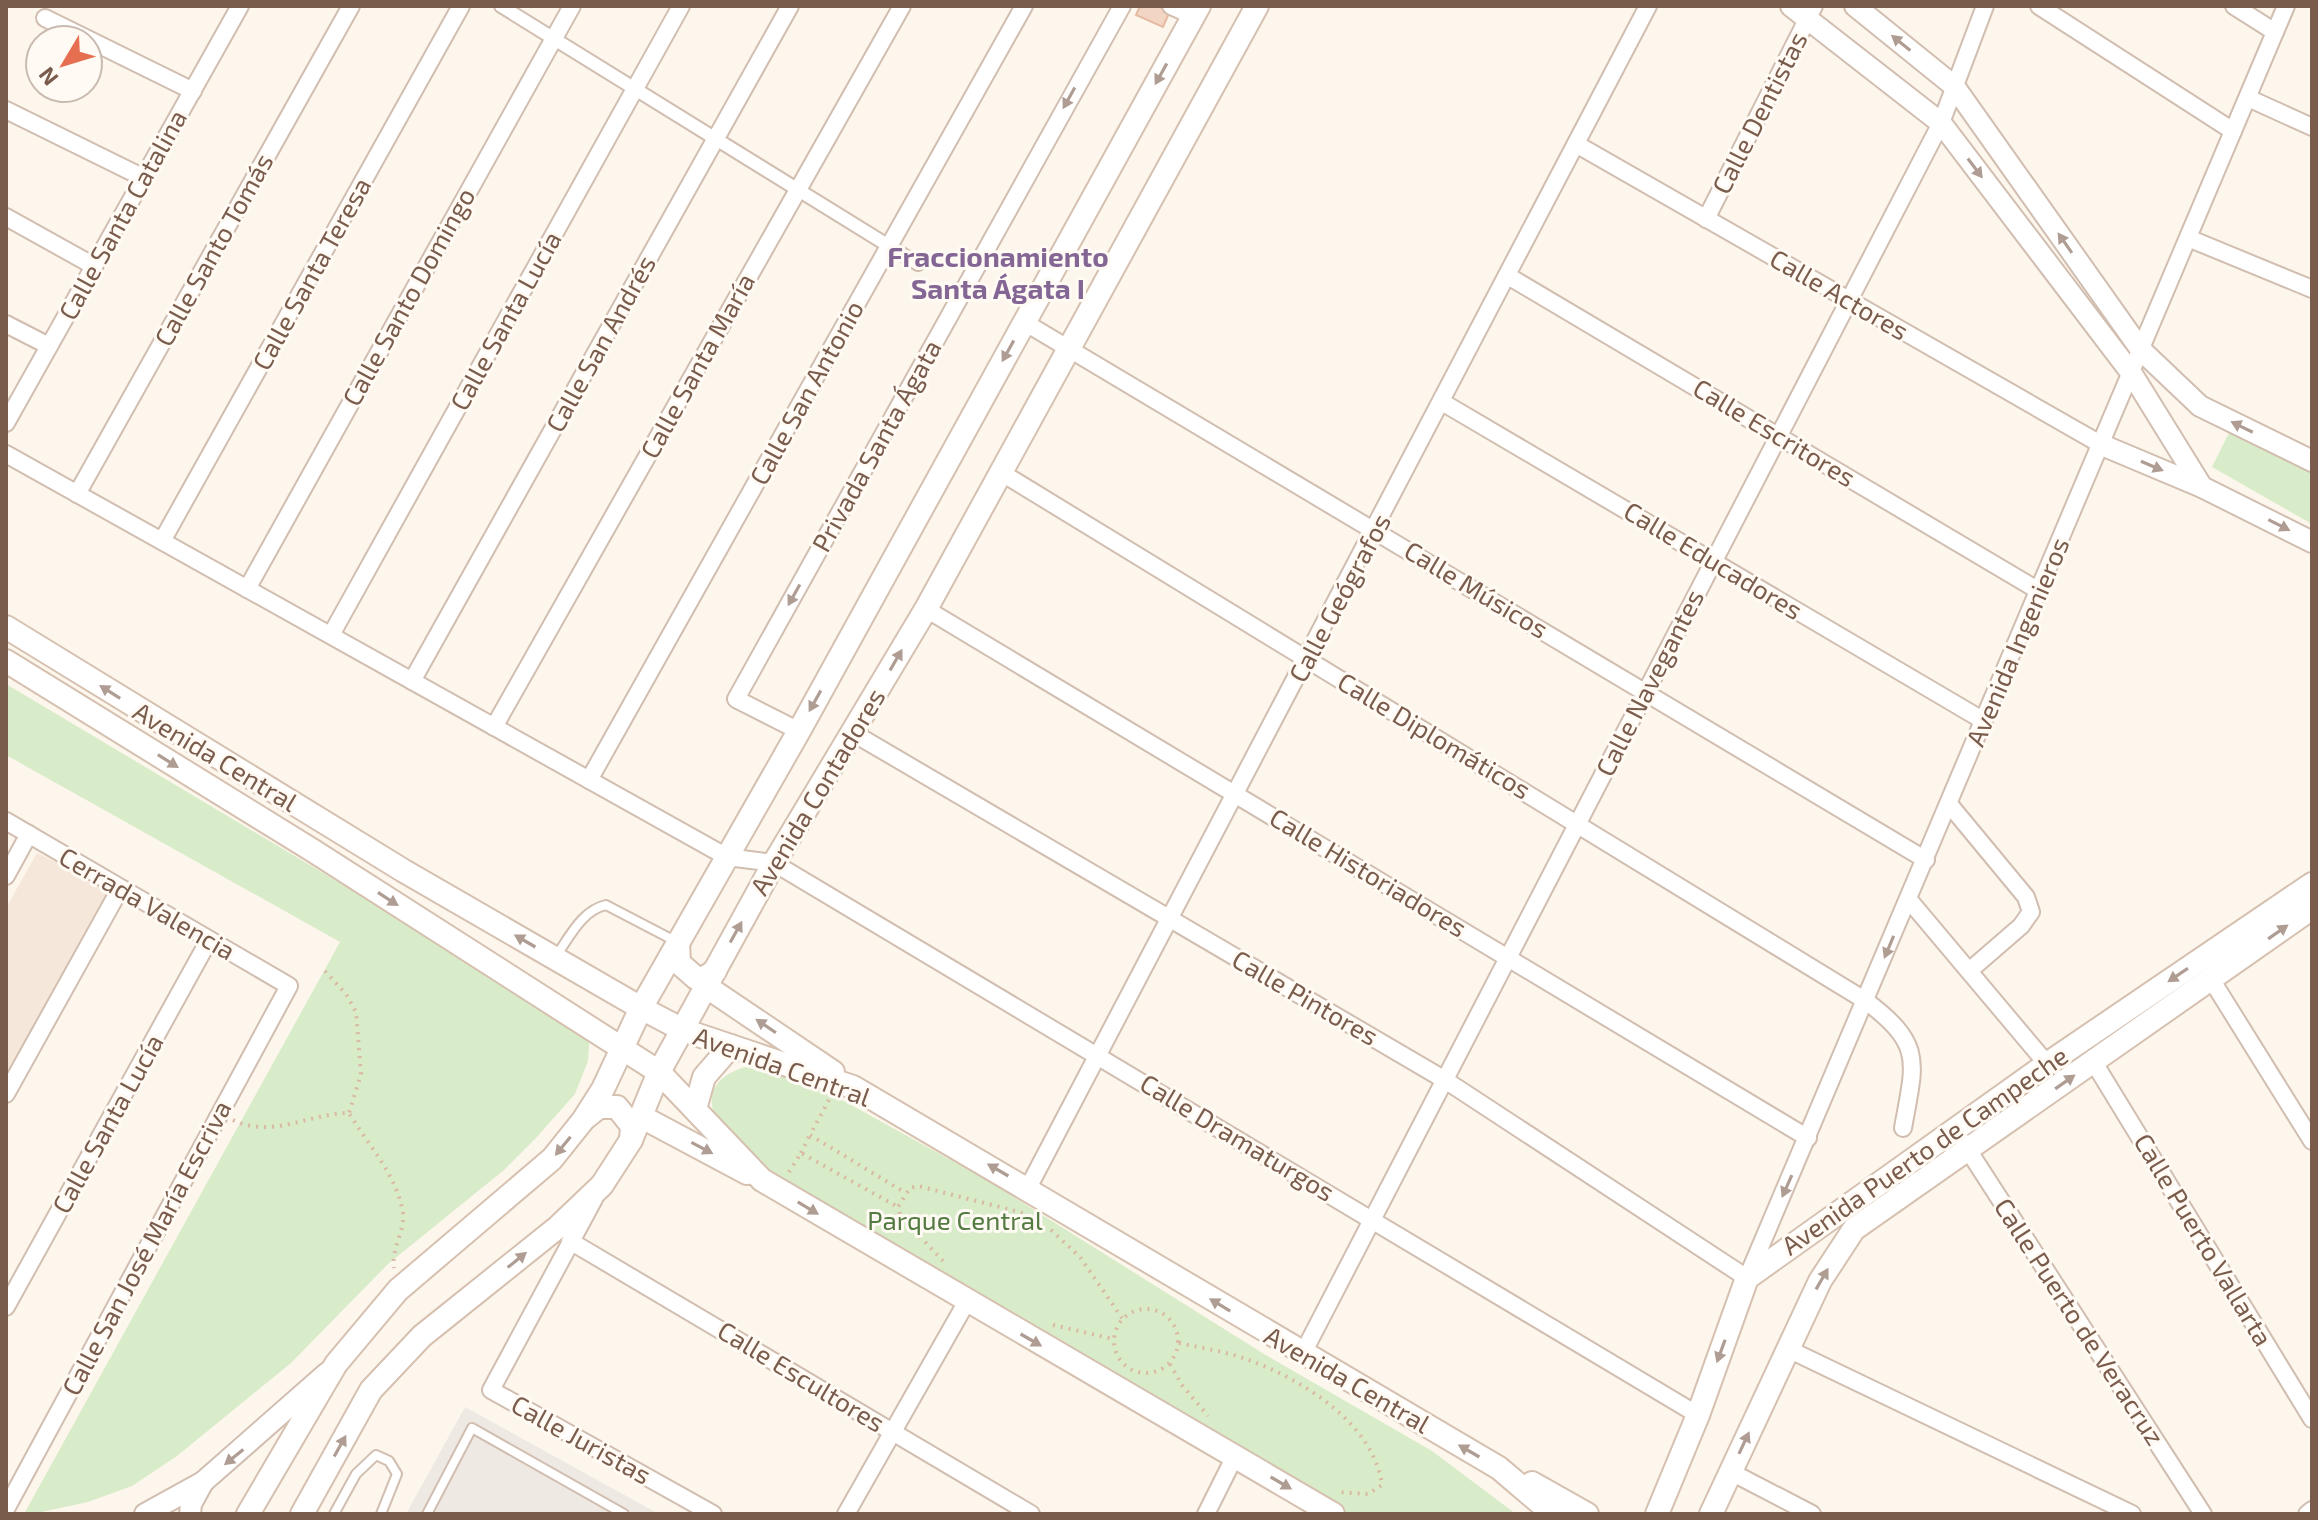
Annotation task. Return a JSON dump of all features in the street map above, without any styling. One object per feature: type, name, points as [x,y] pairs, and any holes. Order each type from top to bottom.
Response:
[{"type":"main road","name":"Avenida Contadores","points":[[302,1514],[371,1390],[422,1336],[558,1227],[602,1185],[631,1140],[659,1072],[774,863],[926,609],[1257,6]]},
{"type":"main road","name":"Avenida Contadores","points":[[248,1514],[333,1368],[398,1290],[552,1159],[584,1119],[641,1008],[799,731],[1196,11]]},
{"type":"main road","name":"Avenida Central","points":[[6,627],[390,863],[641,1008],[683,1030],[846,1084],[1028,1188],[1302,1355],[1499,1468],[1551,1513]]},
{"type":"main road","name":"Avenida Central","points":[[6,661],[659,1072],[769,1185],[966,1303],[1235,1456],[1334,1503]]},
{"type":"main road","name":"Avenida Puerto de Campeche","points":[[1747,1278],[2047,1064],[2312,884]]},
{"type":"main road","name":"Avenida Puerto de Campeche","points":[[1711,1514],[1820,1281],[1854,1229],[2312,908]]},
{"type":"main road","points":[[678,942],[679,963],[686,971],[711,979],[846,1084]]},
{"type":"main road","points":[[695,1109],[704,1077],[731,1046]]},
{"type":"main road","points":[[584,1119],[599,1107],[617,1107],[632,1126],[631,1140]]},
{"type":"main road","points":[[642,1117],[769,1185]]},
{"type":"main road","points":[[1657,1514],[1698,1415],[1747,1278]]},
{"type":"main road","points":[[1499,1468],[1587,1514]]},
{"type":"street","name":"Calle Santo Tomás","points":[[77,494],[351,6]]},
{"type":"street","name":"Calle Santa Teresa","points":[[162,541],[461,6]]},
{"type":"street","points":[[501,6],[918,264]]},
{"type":"street","name":"Calle Santo Domingo","points":[[247,589],[572,6]]},
{"type":"street","name":"Calle Santa Lucía","points":[[331,635],[681,6]]},
{"type":"street","name":"Calle San Andrés","points":[[412,681],[790,6]]},
{"type":"street","name":"Calle Santa María","points":[[494,727],[902,6]]},
{"type":"street","name":"Calle San Antonio","points":[[589,780],[1024,6]]},
{"type":"street","name":"Privada Santa Ágata","points":[[799,731],[736,699],[1122,6]]},
{"type":"street","points":[[1171,6],[1196,11]]},
{"type":"street","name":"Calle Geógrafos","points":[[1028,1188],[1172,920],[1648,6]]},
{"type":"street","points":[[1791,6],[1811,12],[1941,123],[2132,374],[2202,487]]},
{"type":"street","points":[[1855,6],[1954,86],[2141,350],[2200,406],[2312,461]]},
{"type":"street","name":"Calle Navegantes","points":[[1302,1355],[1941,123],[1985,6]]},
{"type":"street","points":[[2039,6],[2233,131]]},
{"type":"street","points":[[2234,6],[2275,32]]},
{"type":"street","name":"Avenida Ingenieros","points":[[1747,1278],[2286,6]]},
{"type":"street","name":"Calle Santa Catalina","points":[[6,423],[193,91],[233,8]]},
{"type":"street","name":"Calle Dentistas","points":[[1706,219],[1811,12]]},
{"type":"street","points":[[45,18],[193,91]]},
{"type":"street","points":[[2248,98],[2312,127]]},
{"type":"street","points":[[6,110],[144,178]]},
{"type":"street","name":"Calle Actores","points":[[1576,144],[2102,445]]},
{"type":"street","points":[[6,217],[94,266]]},
{"type":"street","points":[[2188,238],[2312,289]]},
{"type":"street","name":"Calle Escritores","points":[[1508,276],[2039,591]]},
{"type":"street","name":"Calle Músicos","points":[[1024,322],[1926,860]]},
{"type":"street","points":[[6,324],[49,346]]},
{"type":"street","name":"Calle Educadores","points":[[1442,402],[1984,721]]},
{"type":"street","points":[[2102,445],[2202,487],[2312,542]]},
{"type":"street","points":[[6,454],[727,857],[774,863]]},
{"type":"street","name":"Calle Diplomáticos","points":[[1002,473],[1866,1001],[1896,1024],[1909,1043],[1913,1072],[1903,1128]]},
{"type":"street","name":"Calle Historiadores","points":[[926,609],[1808,1138]]},
{"type":"street","name":"Calle Pintores","points":[[853,733],[1445,1080],[1747,1278]]},
{"type":"street","points":[[1949,804],[2026,897],[2031,912],[2021,926],[1969,971]]},
{"type":"street","name":"Cerrada Valencia","points":[[6,821],[289,986]]},
{"type":"street","points":[[6,876],[29,834]]},
{"type":"street","name":"Calle Dramaturgos","points":[[774,863],[1698,1415]]},
{"type":"street","points":[[6,1094],[120,889]]},
{"type":"street","points":[[1909,900],[2047,1064]]},
{"type":"street","name":"Calle Santa Lucía","points":[[6,1307],[209,940]]},
{"type":"street","points":[[2211,979],[2312,1141]]},
{"type":"street","name":"Calle San José María Escriva","points":[[6,1509],[289,986]]},
{"type":"street","name":"Calle Puerto Vallarta","points":[[2093,1061],[2312,1419]]},
{"type":"street","name":"Calle Puerto de Veracruz","points":[[1954,1129],[2203,1514]]},
{"type":"street","points":[[570,1241],[602,1185]]},
{"type":"street","name":"Calle Juristas","points":[[570,1241],[491,1390],[713,1514]]},
{"type":"street","name":"Calle Escultores","points":[[570,1241],[1031,1514]]},
{"type":"street","points":[[846,1514],[966,1303]]},
{"type":"street","points":[[1788,1349],[2132,1514]]},
{"type":"street","points":[[145,1514],[203,1482],[333,1368]]},
{"type":"street","points":[[1206,1514],[1235,1456]]},
{"type":"street","points":[[1731,1472],[1812,1514]]},
{"type":"street","points":[[190,1514],[203,1482]]},
{"type":"street","points":[[2307,1514],[2312,1510]]},
{"type":"lane","points":[[555,958],[584,917],[595,907],[606,905],[678,942]]},
{"type":"lane","points":[[427,1514],[472,1428],[624,1514]]},
{"type":"lane","points":[[334,1514],[356,1474],[376,1455],[389,1461],[397,1474],[381,1514]]},
{"type":"path","points":[[325,971],[346,994],[356,1012],[361,1074],[349,1113]]},
{"type":"path","points":[[769,1185],[801,1153],[846,1084]]},
{"type":"path","points":[[220,1114],[240,1124],[274,1128],[308,1123],[326,1113],[349,1113]]},
{"type":"path","points":[[349,1113],[386,1170],[403,1215],[392,1257],[398,1290]]},
{"type":"path","points":[[810,1135],[904,1192]]},
{"type":"path","points":[[801,1153],[898,1207]]},
{"type":"path","points":[[948,1265],[900,1215],[898,1207],[904,1192],[918,1186],[1032,1215]]},
{"type":"path","points":[[1042,1223],[1080,1257],[1122,1318]]},
{"type":"path","points":[[1142,1308],[1164,1314],[1177,1331],[1179,1343],[1170,1364],[1150,1373],[1128,1368],[1119,1360],[1113,1339],[1122,1318],[1142,1308]]},
{"type":"path","points":[[1044,1322],[1113,1339]]},
{"type":"path","points":[[1179,1343],[1243,1358],[1283,1374],[1318,1396],[1354,1429],[1380,1469],[1382,1485],[1368,1494],[1334,1503]]},
{"type":"path","points":[[1170,1364],[1182,1385],[1211,1419]]},
{"type":"shaded area","points":[[37,853],[114,890],[6,1084],[6,908]]},
{"type":"shaded area","points":[[465,1407],[659,1514],[406,1514]]},
{"type":"green space","points":[[2230,431],[2312,471],[2312,524],[2212,467]]},
{"type":"green space","points":[[6,684],[590,1032],[588,1061],[575,1094],[535,1139],[504,1170],[388,1264],[291,1363],[177,1456],[132,1486],[88,1502],[32,1514],[24,1514],[340,942],[6,755]]},
{"type":"green space","name":"Parque Central","points":[[745,1067],[784,1076],[835,1096],[985,1179],[1264,1354],[1432,1451],[1516,1514],[1343,1514],[774,1174],[716,1117],[713,1108],[713,1092],[717,1085],[729,1074]]},
{"type":"building","points":[[1140,6],[1157,6],[1170,11],[1163,27],[1136,15]]},
{"type":"district","name":"Fraccionamiento Santa Ágata I","points":[[998,273]]}]
